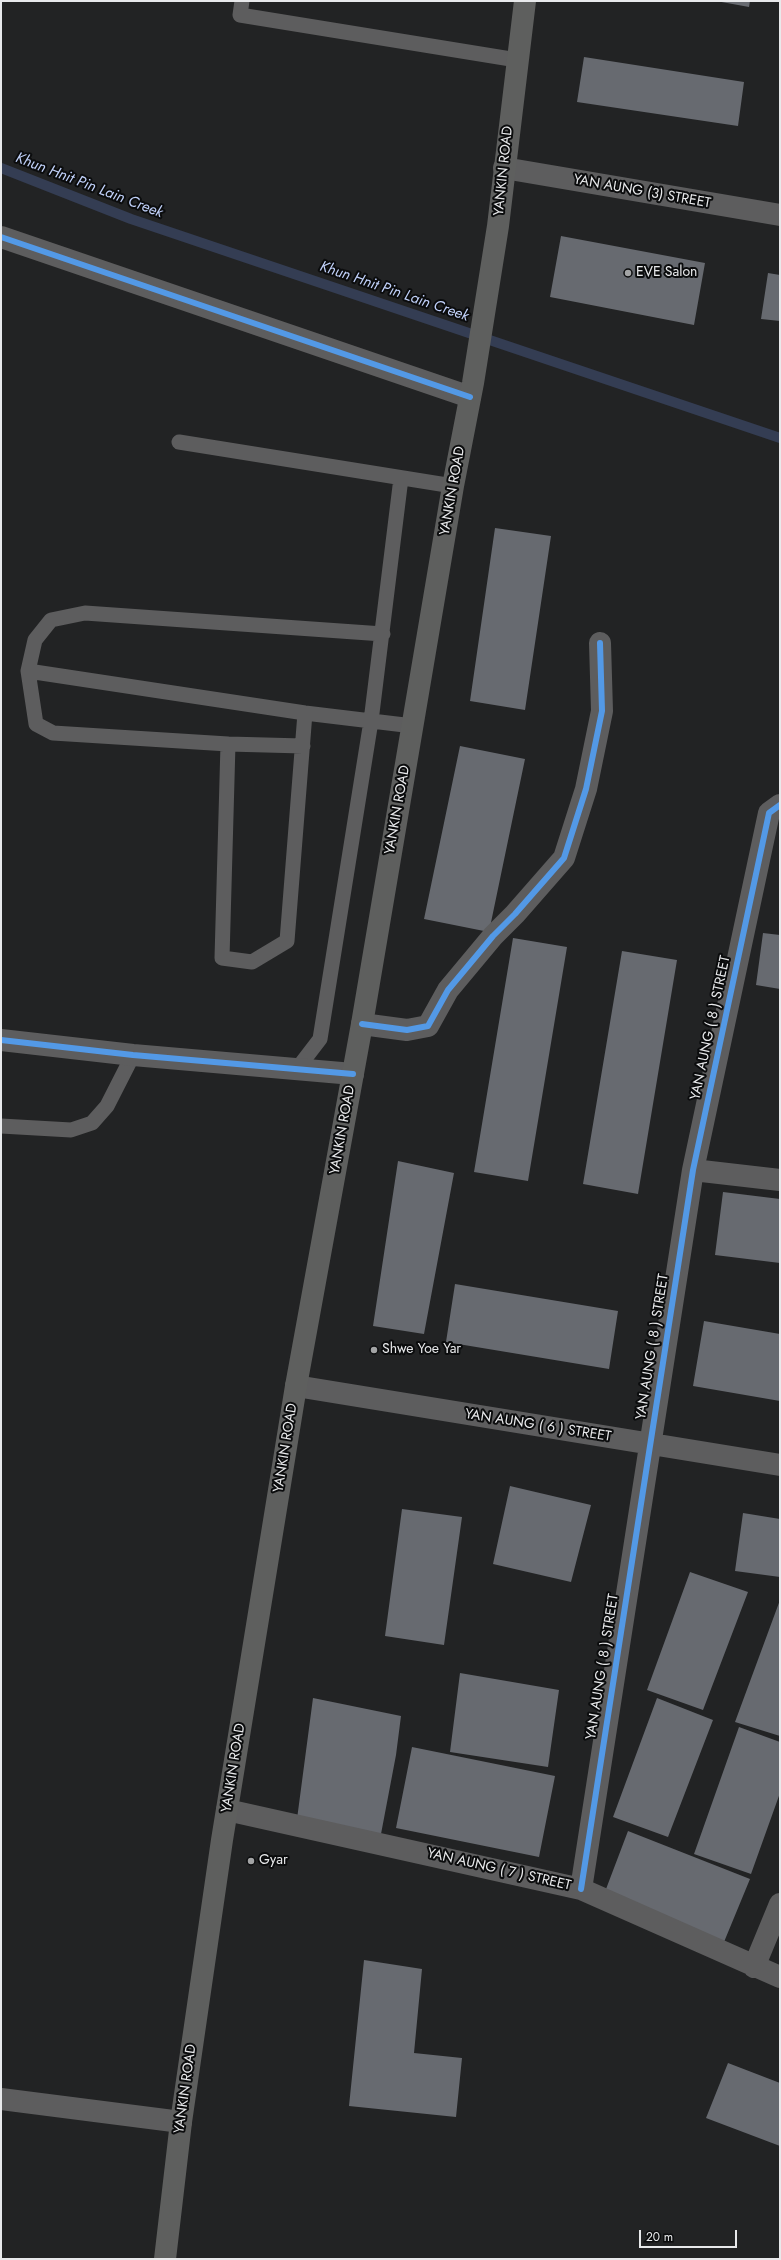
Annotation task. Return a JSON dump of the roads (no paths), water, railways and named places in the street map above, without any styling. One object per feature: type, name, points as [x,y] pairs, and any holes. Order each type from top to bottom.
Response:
[{"type":"main road","name":"YANKIN ROAD","points":[[165,2259],[181,2122],[227,1810],[296,1386],[354,1074],[452,486],[480,339],[498,226],[525,1]]},
{"type":"street","name":"YAN AUNG (3) STREET","points":[[504,168],[780,215]]},
{"type":"street","points":[[1,237],[470,397]]},
{"type":"street","points":[[362,1024],[407,1030],[428,1026],[448,990],[492,936],[515,914],[564,858],[586,788],[602,711],[600,643]]},
{"type":"street","name":"YAN AUNG ( 8 ) STREET","points":[[581,1889],[693,1170],[775,809]]},
{"type":"street","points":[[1,1040],[133,1055],[354,1074]]},
{"type":"street","points":[[693,1170],[780,1180]]},
{"type":"street","name":"YAN AUNG ( 6 ) STREET","points":[[296,1386],[780,1465]]},
{"type":"street","name":"YAN AUNG ( 7 ) STREET","points":[[227,1810],[581,1889],[780,1978]]},
{"type":"street","points":[[754,1966],[780,1904]]},
{"type":"street","points":[[1,2099],[181,2122]]},
{"type":"lane","points":[[242,1],[240,15],[517,60]]},
{"type":"lane","points":[[179,442],[452,486]]},
{"type":"lane","points":[[296,1069],[320,1039],[371,721],[383,634],[401,478]]},
{"type":"lane","points":[[303,746],[228,744],[53,733],[36,724],[28,671],[35,640],[51,620],[84,613],[383,634]]},
{"type":"lane","points":[[28,671],[305,713],[412,726]]},
{"type":"lane","points":[[228,744],[222,958],[252,962],[287,941],[305,713]]},
{"type":"lane","points":[[1,1126],[71,1130],[92,1123],[107,1106],[133,1055]]},
{"type":"waterway","name":"Khun Hnit Pin Lain Creek","points":[[1,168],[131,219],[780,438]]},
{"type":"place","name":"EVE Salon","points":[[628,273]]},
{"type":"place","name":"Shwe Yoe Yar","points":[[374,1350]]},
{"type":"place","name":"Gyar","points":[[251,1861]]}]
